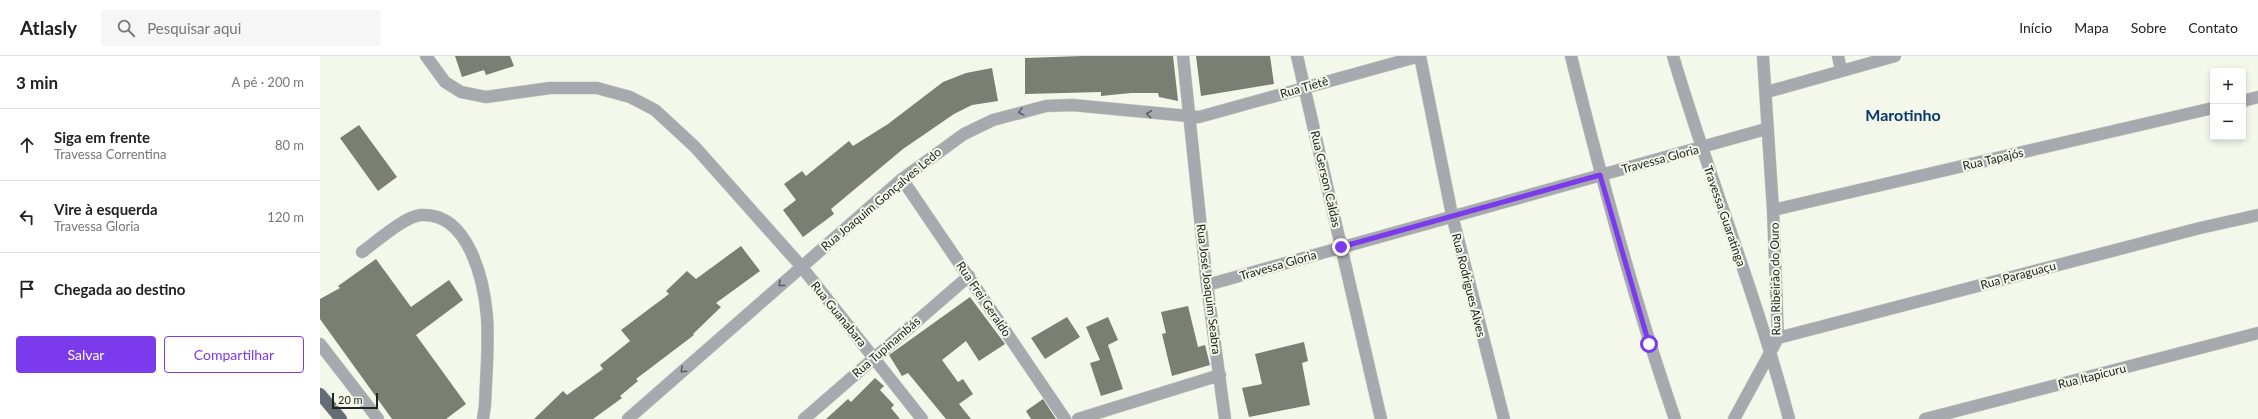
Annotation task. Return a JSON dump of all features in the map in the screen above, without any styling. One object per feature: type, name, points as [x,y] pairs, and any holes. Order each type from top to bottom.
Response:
[{"type":"main road","points":[[320,394],[341,419]]},
{"type":"street","name":"Rua Guanabara","points":[[426,56],[445,82],[461,92],[486,97],[550,88],[597,88],[630,97],[655,110],[695,147],[801,266],[922,419]]},
{"type":"street","name":"Rua José Joaquim Seabra","points":[[1183,56],[1192,159],[1225,419]]},
{"type":"street","name":"Rua Gerson Caldas","points":[[1297,56],[1381,419]]},
{"type":"street","name":"Rua Tietê","points":[[1188,118],[1199,117],[1305,86],[1420,56]]},
{"type":"street","name":"Rua Rodrigues Alves","points":[[1420,56],[1452,215],[1504,419]]},
{"type":"street","points":[[1571,56],[1600,175],[1649,344],[1675,419]]},
{"type":"street","name":"Travessa Guaratinga","points":[[1673,56],[1701,148],[1771,352],[1789,419]]},
{"type":"street","name":"Rua Ribeirão do Ouro","points":[[1734,419],[1778,338],[1773,210],[1766,129],[1766,92],[1762,56]]},
{"type":"street","points":[[1838,56],[1841,70]]},
{"type":"street","points":[[1766,92],[1895,56]]},
{"type":"street","points":[[2246,100],[2258,97]]},
{"type":"street","name":"Rua Joaquim Gonçalves Ledo","points":[[628,419],[902,179],[964,134],[993,120],[1040,108],[1072,106],[1188,118]]},
{"type":"street","name":"Rua Tapajós","points":[[1773,210],[2210,109]]},
{"type":"street","name":"Travessa Gloria","points":[[1207,285],[1452,215],[1766,129]]},
{"type":"street","name":"Rua Frei Geraldo","points":[[902,179],[969,276],[1064,419]]},
{"type":"street","points":[[362,252],[408,220],[420,215],[445,219],[456,228],[466,243],[477,267],[482,283],[487,318],[483,419]]},
{"type":"street","name":"Rua Paraguaçu","points":[[1778,338],[2200,228],[2258,215]]},
{"type":"street","name":"Rua Tupinambás","points":[[804,419],[873,357],[969,276]]},
{"type":"street","name":"Rua Itapicuru","points":[[1925,419],[2258,333]]},
{"type":"street","points":[[320,344],[378,419]]},
{"type":"street","points":[[1078,419],[1220,375]]},
{"type":"building","points":[[455,56],[510,56],[514,66],[486,75],[484,70],[462,77]]},
{"type":"building","points":[[1082,56],[1173,56],[1178,101],[1159,97],[1158,93],[1131,93],[1101,96],[1101,92],[1025,94],[1025,58]]},
{"type":"building","points":[[1196,56],[1270,56],[1274,84],[1201,96]]},
{"type":"building","points":[[992,68],[998,101],[972,105],[954,114],[903,149],[831,209],[834,214],[803,237],[783,210],[796,200],[784,184],[802,171],[806,176],[849,141],[853,146],[888,124],[943,82],[966,73]]},
{"type":"building","points":[[359,125],[397,177],[378,191],[340,138]]},
{"type":"building","points":[[741,246],[760,271],[716,303],[721,307],[693,334],[694,335],[636,379],[638,381],[620,396],[622,398],[593,419],[534,419],[563,391],[567,395],[603,369],[600,365],[630,341],[621,330],[669,294],[666,291],[687,271],[696,279]]},
{"type":"building","points":[[376,259],[411,307],[449,280],[463,300],[416,335],[466,404],[446,419],[392,419],[320,319],[320,299],[340,288],[338,286]]},
{"type":"building","points":[[970,297],[1005,344],[979,361],[966,341],[942,360],[958,382],[963,379],[973,394],[959,404],[971,419],[946,419],[908,373],[902,376],[889,355]]},
{"type":"building","points":[[1188,306],[1198,347],[1205,345],[1210,365],[1172,376],[1162,334],[1166,333],[1161,312]]},
{"type":"building","points":[[1067,317],[1080,337],[1045,359],[1031,338]]},
{"type":"building","points":[[1108,317],[1118,340],[1108,345],[1123,389],[1101,396],[1090,363],[1100,360],[1086,327]]},
{"type":"building","points":[[1304,342],[1308,361],[1302,363],[1310,405],[1249,417],[1242,388],[1262,384],[1255,354]]},
{"type":"building","points":[[875,378],[884,386],[880,390],[894,405],[891,408],[900,419],[826,419],[848,399],[851,402]]},
{"type":"building","points":[[1043,399],[1056,419],[1031,419],[1026,411]]},
{"type":"district","name":"Marotinho","points":[[1903,114]]},
{"type":"route","points":[[1341,247],[1600,175],[1649,344]]}]
